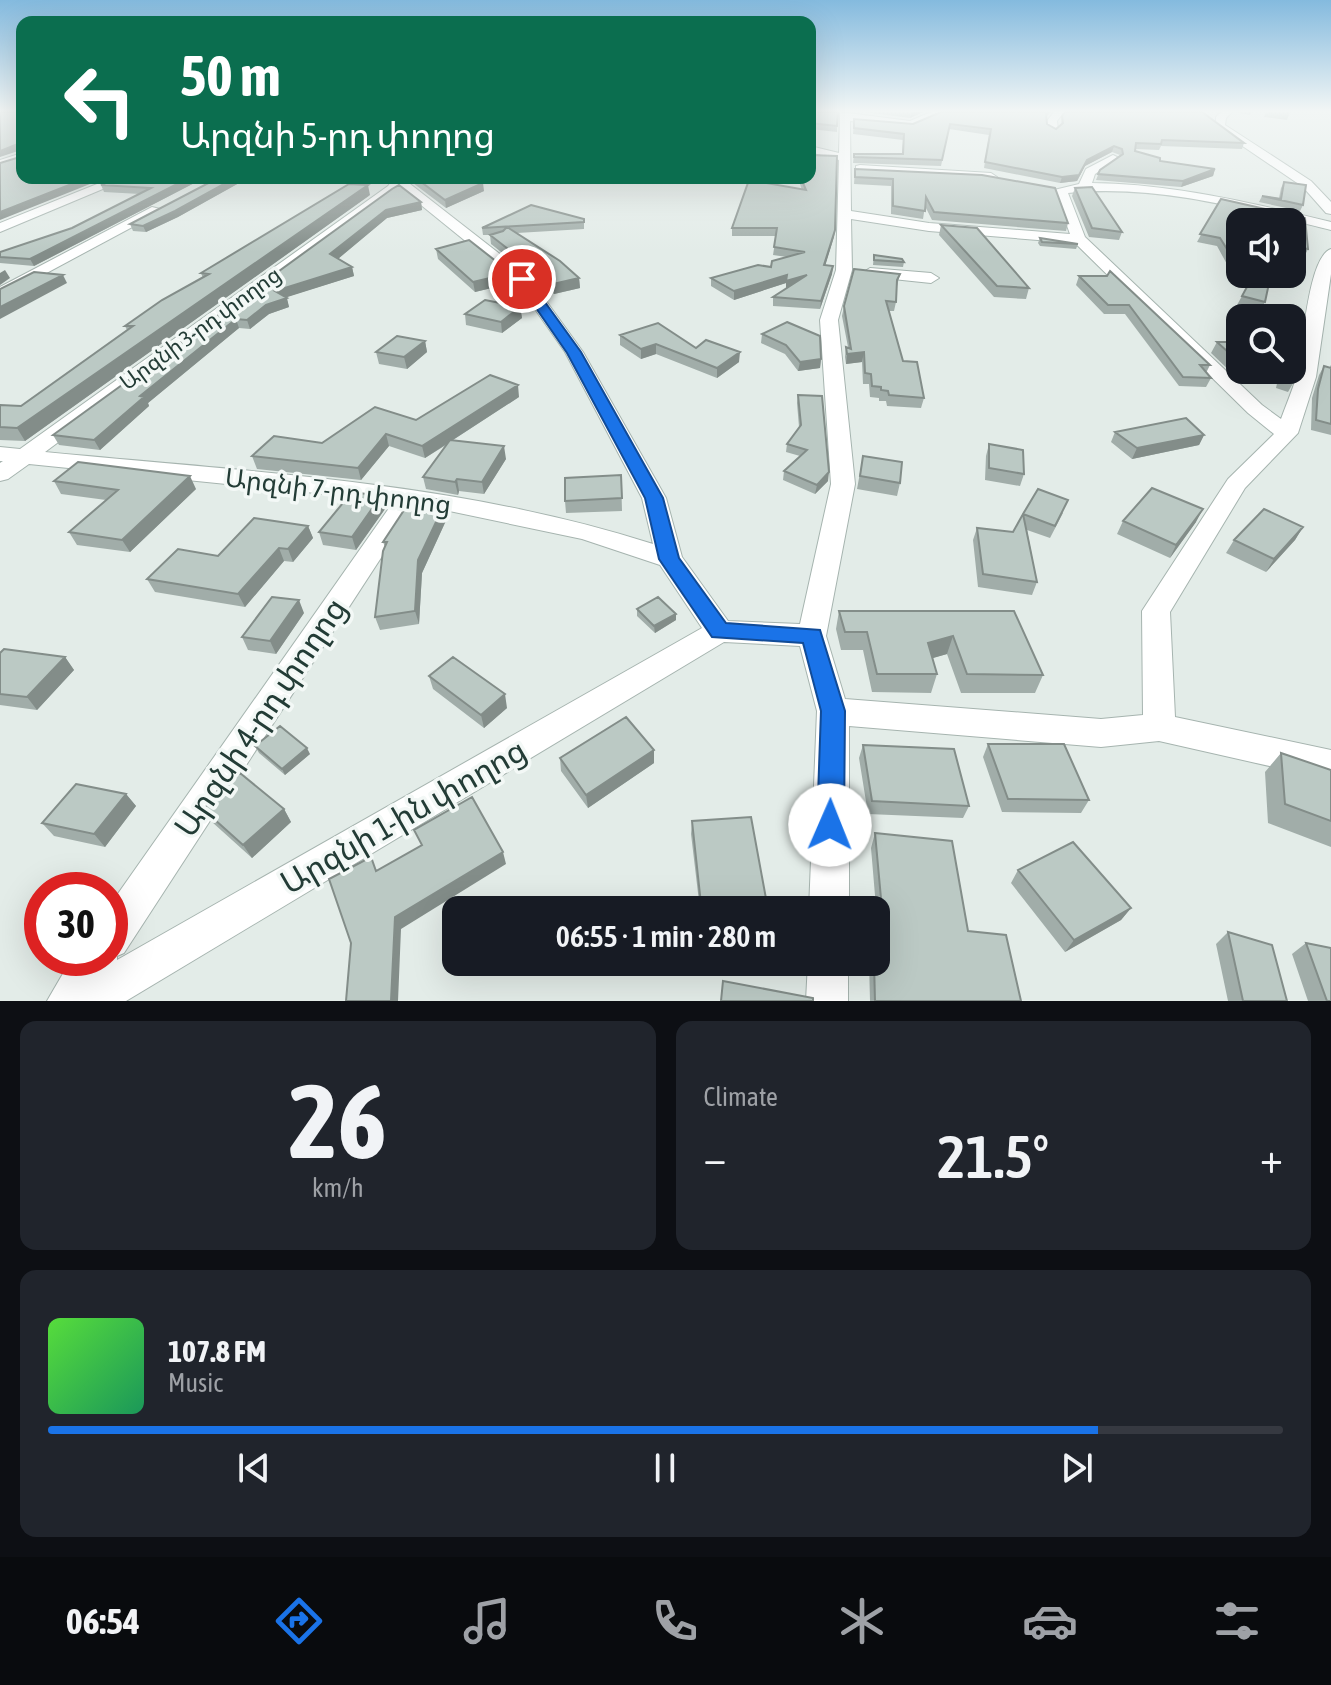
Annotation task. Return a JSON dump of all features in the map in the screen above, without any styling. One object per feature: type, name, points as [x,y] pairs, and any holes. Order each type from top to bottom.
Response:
[{"type":"street","points":[[834,159],[845,163],[1003,180]]},
{"type":"street","points":[[829,896],[833,711],[812,636],[843,484],[829,320],[844,270],[845,159]]},
{"type":"street","points":[[1085,186],[1090,172],[1112,159]]},
{"type":"street","points":[[1269,159],[1307,184],[1331,210]]},
{"type":"street","points":[[0,228],[108,184]]},
{"type":"street","name":"Արզնի 3-րդ փողոց","points":[[0,474],[12,455],[395,184]]},
{"type":"street","points":[[404,184],[522,279],[574,352],[654,498],[669,559],[720,631],[812,636]]},
{"type":"street","points":[[1287,433],[1255,409],[1079,239],[1053,189],[1085,186],[1205,197],[1331,226]]},
{"type":"street","points":[[0,293],[165,207]]},
{"type":"street","points":[[844,214],[929,227],[1079,239]]},
{"type":"street","points":[[1159,727],[1156,611],[1236,484],[1287,433],[1306,377],[1320,282],[1331,253]]},
{"type":"street","points":[[844,270],[931,278]]},
{"type":"street","name":"Արզնի 7-րդ փողոց","points":[[12,455],[410,495],[587,532],[669,559]]},
{"type":"street","name":"Արզնի 4-րդ փողոց","points":[[128,912],[410,495]]},
{"type":"street","name":"Արզնի 1-ին փողոց","points":[[86,1001],[720,631]]},
{"type":"street","points":[[833,711],[1101,733],[1159,727],[1331,765]]},
{"type":"street","points":[[68,1001],[85,976]]},
{"type":"street","points":[[827,1001],[828,976]]},
{"type":"building","points":[[16,159],[16,184],[72,184],[0,212],[0,163]]},
{"type":"building","points":[[816,159],[837,159],[835,230],[824,265],[833,266],[821,301],[773,297],[807,275],[786,281],[787,275],[734,291],[711,278],[758,265],[771,267],[772,261],[805,252],[774,247],[777,228],[732,228],[748,184],[772,184],[806,190],[804,184],[816,184]]},
{"type":"building","points":[[986,159],[1089,159],[1079,175],[1062,177],[985,162]]},
{"type":"building","points":[[1116,159],[1160,159],[1215,169],[1183,181],[1098,174]]},
{"type":"building","points":[[855,169],[982,175],[1055,188],[1068,223],[934,212],[926,197],[925,211],[893,206],[893,179],[855,177]]},
{"type":"building","points":[[1284,182],[1306,185],[1303,205],[1262,196],[1281,199]]},
{"type":"building","points":[[177,184],[30,259],[0,257],[0,252],[72,228],[151,188],[101,185]]},
{"type":"building","points":[[207,184],[224,184],[143,226],[130,224]]},
{"type":"building","points":[[349,184],[368,185],[17,428],[0,427],[0,405],[21,406],[133,326],[125,326],[162,300],[209,274],[201,273]]},
{"type":"building","points":[[424,184],[481,184],[445,200]]},
{"type":"building","points":[[399,185],[421,202],[386,210],[330,254],[352,267],[275,291],[287,298],[266,305],[247,320],[236,319],[140,396],[144,397],[94,440],[53,435],[392,189]]},
{"type":"building","points":[[1092,187],[1122,232],[1092,228],[1075,188]]},
{"type":"building","points":[[1221,199],[1261,208],[1226,208],[1226,248],[1220,238],[1200,234]]},
{"type":"building","points":[[531,205],[584,219],[584,222],[482,228]]},
{"type":"building","points":[[941,225],[977,228],[1029,288],[997,286]]},
{"type":"building","points":[[507,227],[560,261],[579,278],[553,284],[490,235]]},
{"type":"building","points":[[1040,238],[1078,244],[1042,242]]},
{"type":"building","points":[[469,240],[511,273],[473,282],[436,249]]},
{"type":"building","points":[[874,255],[902,259],[904,262],[874,260]]},
{"type":"building","points":[[854,269],[900,274],[896,302],[886,301],[903,361],[917,362],[924,398],[889,395],[881,387],[872,386],[871,374],[865,373],[864,352],[847,354],[846,347],[851,349],[844,306]]},
{"type":"building","points":[[1110,271],[1210,365],[1200,365],[1211,378],[1183,377],[1129,305],[1108,305],[1079,276],[1107,276]]},
{"type":"building","points":[[34,272],[63,275],[0,307],[0,289]]},
{"type":"building","points":[[1246,288],[1268,288],[1265,302],[1242,296]]},
{"type":"building","points":[[485,300],[520,307],[501,322],[465,314]]},
{"type":"building","points":[[787,322],[820,336],[821,359],[800,362],[786,345],[762,334]]},
{"type":"building","points":[[658,323],[696,348],[706,340],[740,352],[717,368],[656,344],[641,349],[620,335]]},
{"type":"building","points":[[397,336],[425,341],[404,357],[376,352]]},
{"type":"building","points":[[1324,366],[1331,368],[1331,424],[1316,420],[1318,389]]},
{"type":"building","points":[[490,375],[518,385],[422,446],[386,434],[358,468],[252,456],[274,436],[322,443],[375,407],[416,420]]},
{"type":"building","points":[[798,395],[822,396],[829,472],[817,485],[784,471],[807,450],[787,444],[801,425]]},
{"type":"building","points":[[1186,418],[1204,435],[1137,448],[1115,432]]},
{"type":"building","points":[[450,440],[504,446],[482,482],[423,477]]},
{"type":"building","points":[[989,444],[1023,450],[1024,474],[989,468]]},
{"type":"building","points":[[863,456],[902,462],[900,483],[860,476]]},
{"type":"building","points":[[78,462],[190,476],[122,540],[69,532],[118,490],[54,481]]},
{"type":"building","points":[[621,475],[622,498],[565,501],[565,478]]},
{"type":"building","points":[[1152,488],[1203,509],[1176,545],[1123,521]]},
{"type":"building","points":[[1038,489],[1068,500],[1055,526],[1023,514]]},
{"type":"building","points":[[352,492],[381,496],[352,537],[319,532]]},
{"type":"building","points":[[414,495],[446,501],[418,560],[415,611],[375,617],[383,551],[387,542],[383,542]]},
{"type":"building","points":[[1264,509],[1303,527],[1274,559],[1234,540]]},
{"type":"building","points":[[1023,514],[1037,582],[983,574],[977,528],[1013,532]]},
{"type":"building","points":[[254,518],[308,526],[288,549],[279,548],[238,594],[147,579],[178,549],[218,556]]},
{"type":"building","points":[[272,597],[299,600],[270,641],[242,637]]},
{"type":"building","points":[[658,597],[676,614],[654,626],[637,609]]},
{"type":"building","points":[[839,611],[1014,611],[1043,675],[967,674],[953,636],[928,643],[937,674],[877,674],[867,632],[845,632]]},
{"type":"building","points":[[4,649],[65,657],[27,697],[0,694],[0,653]]},
{"type":"building","points":[[453,657],[505,694],[481,715],[429,676]]},
{"type":"building","points":[[626,717],[654,750],[586,795],[560,758]]},
{"type":"building","points":[[280,726],[307,748],[282,769],[255,746]]},
{"type":"building","points":[[988,744],[1064,744],[1089,800],[1008,799]]},
{"type":"building","points":[[863,745],[954,749],[969,806],[872,801]]},
{"type":"building","points":[[1281,753],[1331,770],[1331,821],[1285,804]]},
{"type":"building","points":[[240,773],[284,809],[243,845],[204,810],[215,793]]},
{"type":"building","points":[[76,784],[126,794],[94,834],[42,823]]},
{"type":"building","points":[[472,797],[503,852],[395,917],[391,1001],[346,1001],[351,943],[329,879],[371,857],[376,871],[422,845],[414,830]]},
{"type":"building","points":[[751,817],[766,896],[700,896],[692,821]]},
{"type":"building","points":[[875,833],[952,841],[968,931],[1006,935],[1021,1001],[875,1001],[874,976],[890,976],[890,896],[881,896]]},
{"type":"building","points":[[1073,842],[1131,908],[1074,940],[1018,870]]},
{"type":"building","points":[[1228,932],[1272,945],[1287,1001],[1243,1001]]},
{"type":"building","points":[[1306,943],[1331,948],[1331,1001],[1327,1001]]},
{"type":"building","points":[[723,981],[813,998],[813,1001],[721,1001]]},
{"type":"route","points":[[522,279],[574,352],[654,498],[669,559],[720,631],[812,636],[833,711],[830,825]]}]
